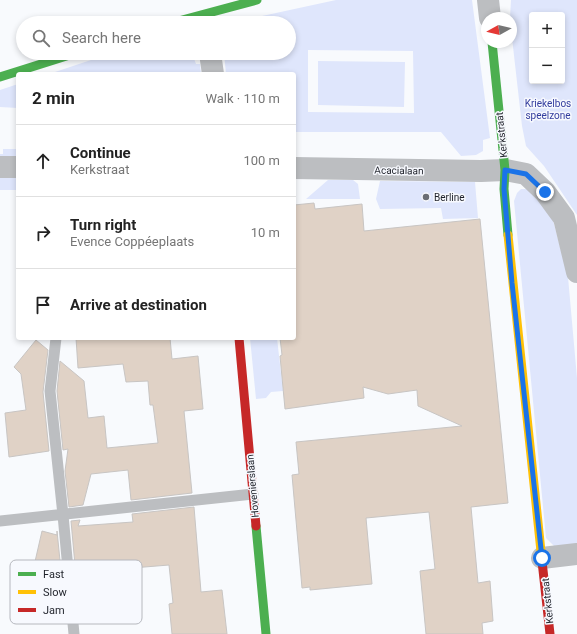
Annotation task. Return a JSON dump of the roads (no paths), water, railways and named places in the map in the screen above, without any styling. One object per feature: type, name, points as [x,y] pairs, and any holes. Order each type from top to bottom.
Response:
[{"type":"street","points":[[196,16],[257,0]]},
{"type":"street","points":[[488,0],[489,12]]},
{"type":"street","name":"Kerkstraat","points":[[493,48],[505,170],[504,189],[512,283],[550,634]]},
{"type":"street","points":[[0,75],[52,60]]},
{"type":"street","points":[[211,60],[213,72]]},
{"type":"street","points":[[0,167],[16,167]]},
{"type":"street","name":"Acacialaan","points":[[296,168],[481,171],[505,170],[526,174],[545,192],[564,218],[577,272]]},
{"type":"street","name":"Hovenierslaan","points":[[239,340],[266,634]]},
{"type":"street","points":[[542,558],[577,554]]},
{"type":"lane","points":[[56,340],[50,392],[67,560]]},
{"type":"lane","points":[[0,521],[253,494]]},
{"type":"lane","points":[[73,624],[74,634]]},
{"type":"place","name":"Berline","points":[[426,197]]},
{"type":"park label","name":"Kriekelbos speelzone","points":[[548,108]]}]
